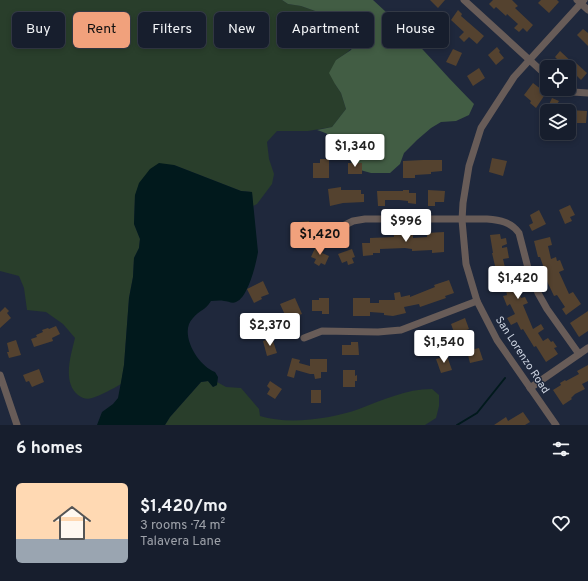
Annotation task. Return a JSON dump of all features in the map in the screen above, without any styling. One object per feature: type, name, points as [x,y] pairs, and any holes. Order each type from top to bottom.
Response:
[{"type":"street","points":[[464,0],[540,70]]},
{"type":"street","points":[[581,1],[588,10]]},
{"type":"street","name":"San Lorenzo Road","points":[[556,425],[497,340],[477,301],[466,264],[462,220],[468,166],[481,128],[514,77],[581,1]]},
{"type":"street","points":[[576,92],[588,93]]},
{"type":"street","points":[[341,227],[352,221],[365,219],[498,220],[511,225],[517,231],[521,240],[530,273],[538,293],[547,309],[579,354]]},
{"type":"street","points":[[304,338],[322,331],[378,332],[400,330],[477,301]]},
{"type":"street","points":[[530,388],[588,348]]},
{"type":"street","points":[[0,375],[17,425]]},
{"type":"green space","points":[[0,0],[282,0],[288,4],[301,6],[318,12],[277,12],[277,48],[352,48],[336,60],[335,84],[341,93],[346,109],[332,127],[308,131],[277,131],[267,142],[269,159],[274,174],[272,184],[257,204],[253,206],[252,192],[241,191],[174,165],[135,195],[134,224],[140,239],[139,248],[134,258],[121,384],[90,399],[78,395],[73,390],[69,376],[69,368],[75,338],[63,324],[46,312],[27,310],[24,288],[19,276],[0,271]]},
{"type":"green space","points":[[282,0],[373,0],[385,12],[382,12],[382,48],[421,48],[474,104],[469,115],[456,121],[441,122],[431,128],[404,153],[400,164],[390,173],[371,173],[353,168],[345,146],[323,132],[317,130],[332,127],[346,109],[341,93],[329,73],[336,60],[352,48],[374,48],[374,12],[318,12],[301,6],[288,4]]},
{"type":"green space","points":[[208,381],[213,387],[217,385],[217,382],[226,387],[241,388],[259,409],[260,416],[271,419],[310,420],[336,416],[395,396],[422,389],[432,389],[439,395],[439,406],[436,418],[425,425],[165,425],[170,417],[201,382]]},
{"type":"shaded area","points":[[159,163],[174,165],[241,191],[252,192],[258,252],[248,288],[240,299],[233,303],[211,301],[206,307],[195,315],[189,324],[189,340],[192,348],[202,363],[215,372],[218,377],[217,385],[213,387],[208,381],[201,382],[170,417],[165,425],[97,425],[102,412],[113,404],[118,398],[124,365],[129,298],[133,277],[134,258],[139,248],[140,239],[134,224],[135,195],[139,183],[150,169]]},
{"type":"building","points":[[430,0],[445,0],[438,8]]},
{"type":"building","points":[[493,0],[512,0],[518,6],[515,8],[533,25],[527,32],[523,28],[519,32],[514,28],[518,24],[507,14],[506,16],[496,7],[494,9],[489,4]]},
{"type":"building","points":[[541,0],[557,0],[559,2],[549,13],[538,3]]},
{"type":"building","points":[[458,10],[462,14],[461,16],[484,36],[477,44],[469,37],[464,42],[459,37],[464,32],[451,20]]},
{"type":"building","points":[[583,29],[588,33],[588,46],[577,35]]},
{"type":"building","points":[[497,47],[504,58],[496,65],[488,55]]},
{"type":"building","points":[[453,49],[462,53],[456,66],[446,62]]},
{"type":"building","points":[[560,51],[570,60],[558,60],[555,57]]},
{"type":"building","points":[[576,63],[587,73],[581,80],[577,76],[576,77]]},
{"type":"building","points":[[479,68],[485,78],[473,86],[467,76]]},
{"type":"building","points":[[533,83],[540,88],[540,96],[544,96],[536,108],[524,95]]},
{"type":"building","points":[[552,98],[559,101],[557,104],[549,104]]},
{"type":"building","points":[[576,110],[587,111],[586,123],[576,123]]},
{"type":"building","points":[[492,158],[507,161],[503,176],[489,172]]},
{"type":"building","points":[[320,159],[329,159],[329,178],[313,178],[313,163],[320,163]]},
{"type":"building","points":[[442,160],[442,171],[431,172],[431,174],[415,175],[415,178],[403,178],[403,161]]},
{"type":"building","points":[[348,163],[362,163],[362,174],[348,174]]},
{"type":"building","points":[[341,187],[341,190],[361,190],[361,194],[364,194],[364,202],[343,203],[330,206],[328,189]]},
{"type":"building","points":[[409,190],[409,193],[416,193],[416,204],[408,203],[408,201],[385,200],[385,206],[378,206],[377,191]]},
{"type":"building","points":[[428,190],[445,191],[444,202],[435,202],[435,206],[428,206]]},
{"type":"building","points":[[570,205],[575,215],[570,217],[572,221],[565,224],[559,210]]},
{"type":"building","points":[[539,210],[546,224],[532,231],[529,225],[533,223],[530,215]]},
{"type":"building","points":[[309,221],[310,226],[313,226],[315,235],[302,237],[301,232],[298,233],[297,226],[301,225],[300,222]]},
{"type":"building","points":[[394,232],[400,232],[400,235],[413,235],[413,238],[427,237],[427,233],[444,232],[444,252],[432,253],[432,250],[412,251],[412,249],[405,248],[380,249],[380,253],[373,253],[373,255],[363,256],[362,243],[370,243],[370,238],[394,237]]},
{"type":"building","points":[[500,234],[501,239],[506,238],[507,244],[502,246],[502,248],[507,247],[509,258],[503,259],[506,272],[515,270],[519,286],[516,287],[521,298],[525,297],[528,303],[523,305],[533,329],[541,324],[544,329],[538,333],[543,341],[548,338],[551,342],[553,341],[557,347],[554,348],[558,354],[546,362],[536,346],[534,347],[523,329],[521,330],[517,322],[511,325],[507,318],[515,314],[510,304],[507,306],[503,296],[507,295],[504,282],[499,283],[492,253],[490,235]]},
{"type":"building","points":[[550,237],[552,245],[548,246],[551,259],[556,257],[557,261],[560,260],[564,270],[559,272],[569,294],[573,292],[581,304],[566,315],[562,309],[565,307],[557,295],[554,296],[544,275],[543,272],[545,271],[540,257],[538,257],[534,241]]},
{"type":"building","points":[[316,246],[324,250],[322,253],[329,256],[325,265],[321,263],[319,266],[314,263],[316,259],[311,257]]},
{"type":"building","points":[[352,249],[355,257],[352,258],[354,263],[348,265],[347,261],[342,263],[338,254]]},
{"type":"building","points":[[449,280],[454,293],[445,296],[446,298],[420,307],[419,304],[404,307],[406,313],[393,316],[384,315],[384,313],[370,312],[370,316],[353,316],[353,298],[370,298],[370,303],[379,303],[379,300],[395,300],[394,293],[400,292],[401,297],[410,295],[410,297],[435,287],[434,285]]},
{"type":"building","points":[[263,281],[269,294],[261,297],[262,299],[254,303],[247,289]]},
{"type":"building","points":[[295,298],[302,314],[296,316],[295,313],[286,317],[280,304]]},
{"type":"building","points":[[319,298],[329,298],[329,314],[322,314],[322,311],[312,311],[312,300],[319,300]]},
{"type":"building","points":[[5,307],[9,311],[7,313],[11,318],[0,328],[0,312]]},
{"type":"building","points":[[588,311],[588,331],[579,337],[570,323]]},
{"type":"building","points":[[465,318],[469,329],[455,335],[451,324]]},
{"type":"building","points":[[56,326],[60,334],[52,338],[53,341],[34,347],[31,339],[37,337],[36,335],[43,332],[42,330]]},
{"type":"building","points":[[437,330],[440,338],[427,342],[424,334]]},
{"type":"building","points":[[272,338],[277,353],[267,356],[263,341]]},
{"type":"building","points":[[16,340],[21,355],[9,358],[7,343]]},
{"type":"building","points":[[351,342],[358,342],[359,355],[342,355],[342,345],[351,345]]},
{"type":"building","points":[[479,348],[483,360],[470,363],[467,351]]},
{"type":"building","points":[[447,356],[452,370],[441,373],[436,359]]},
{"type":"building","points":[[292,358],[300,360],[299,363],[310,366],[310,359],[327,359],[327,372],[321,372],[321,378],[315,379],[314,374],[296,370],[294,378],[287,376]]},
{"type":"building","points":[[588,365],[588,381],[582,384],[585,389],[575,394],[571,398],[572,399],[563,405],[553,390],[561,385],[560,383],[579,374],[577,371]]},
{"type":"building","points":[[39,369],[44,382],[32,387],[29,381],[26,382],[23,375]]},
{"type":"building","points":[[343,370],[355,370],[357,381],[355,381],[355,387],[343,387]]},
{"type":"building","points":[[270,381],[282,389],[275,399],[267,394],[270,389],[267,386]]},
{"type":"building","points":[[311,390],[321,390],[321,403],[311,403]]},
{"type":"building","points":[[523,412],[530,422],[525,425],[494,425],[506,417],[508,421]]},
{"type":"waterway","points":[[457,425],[477,413],[505,378]]}]
